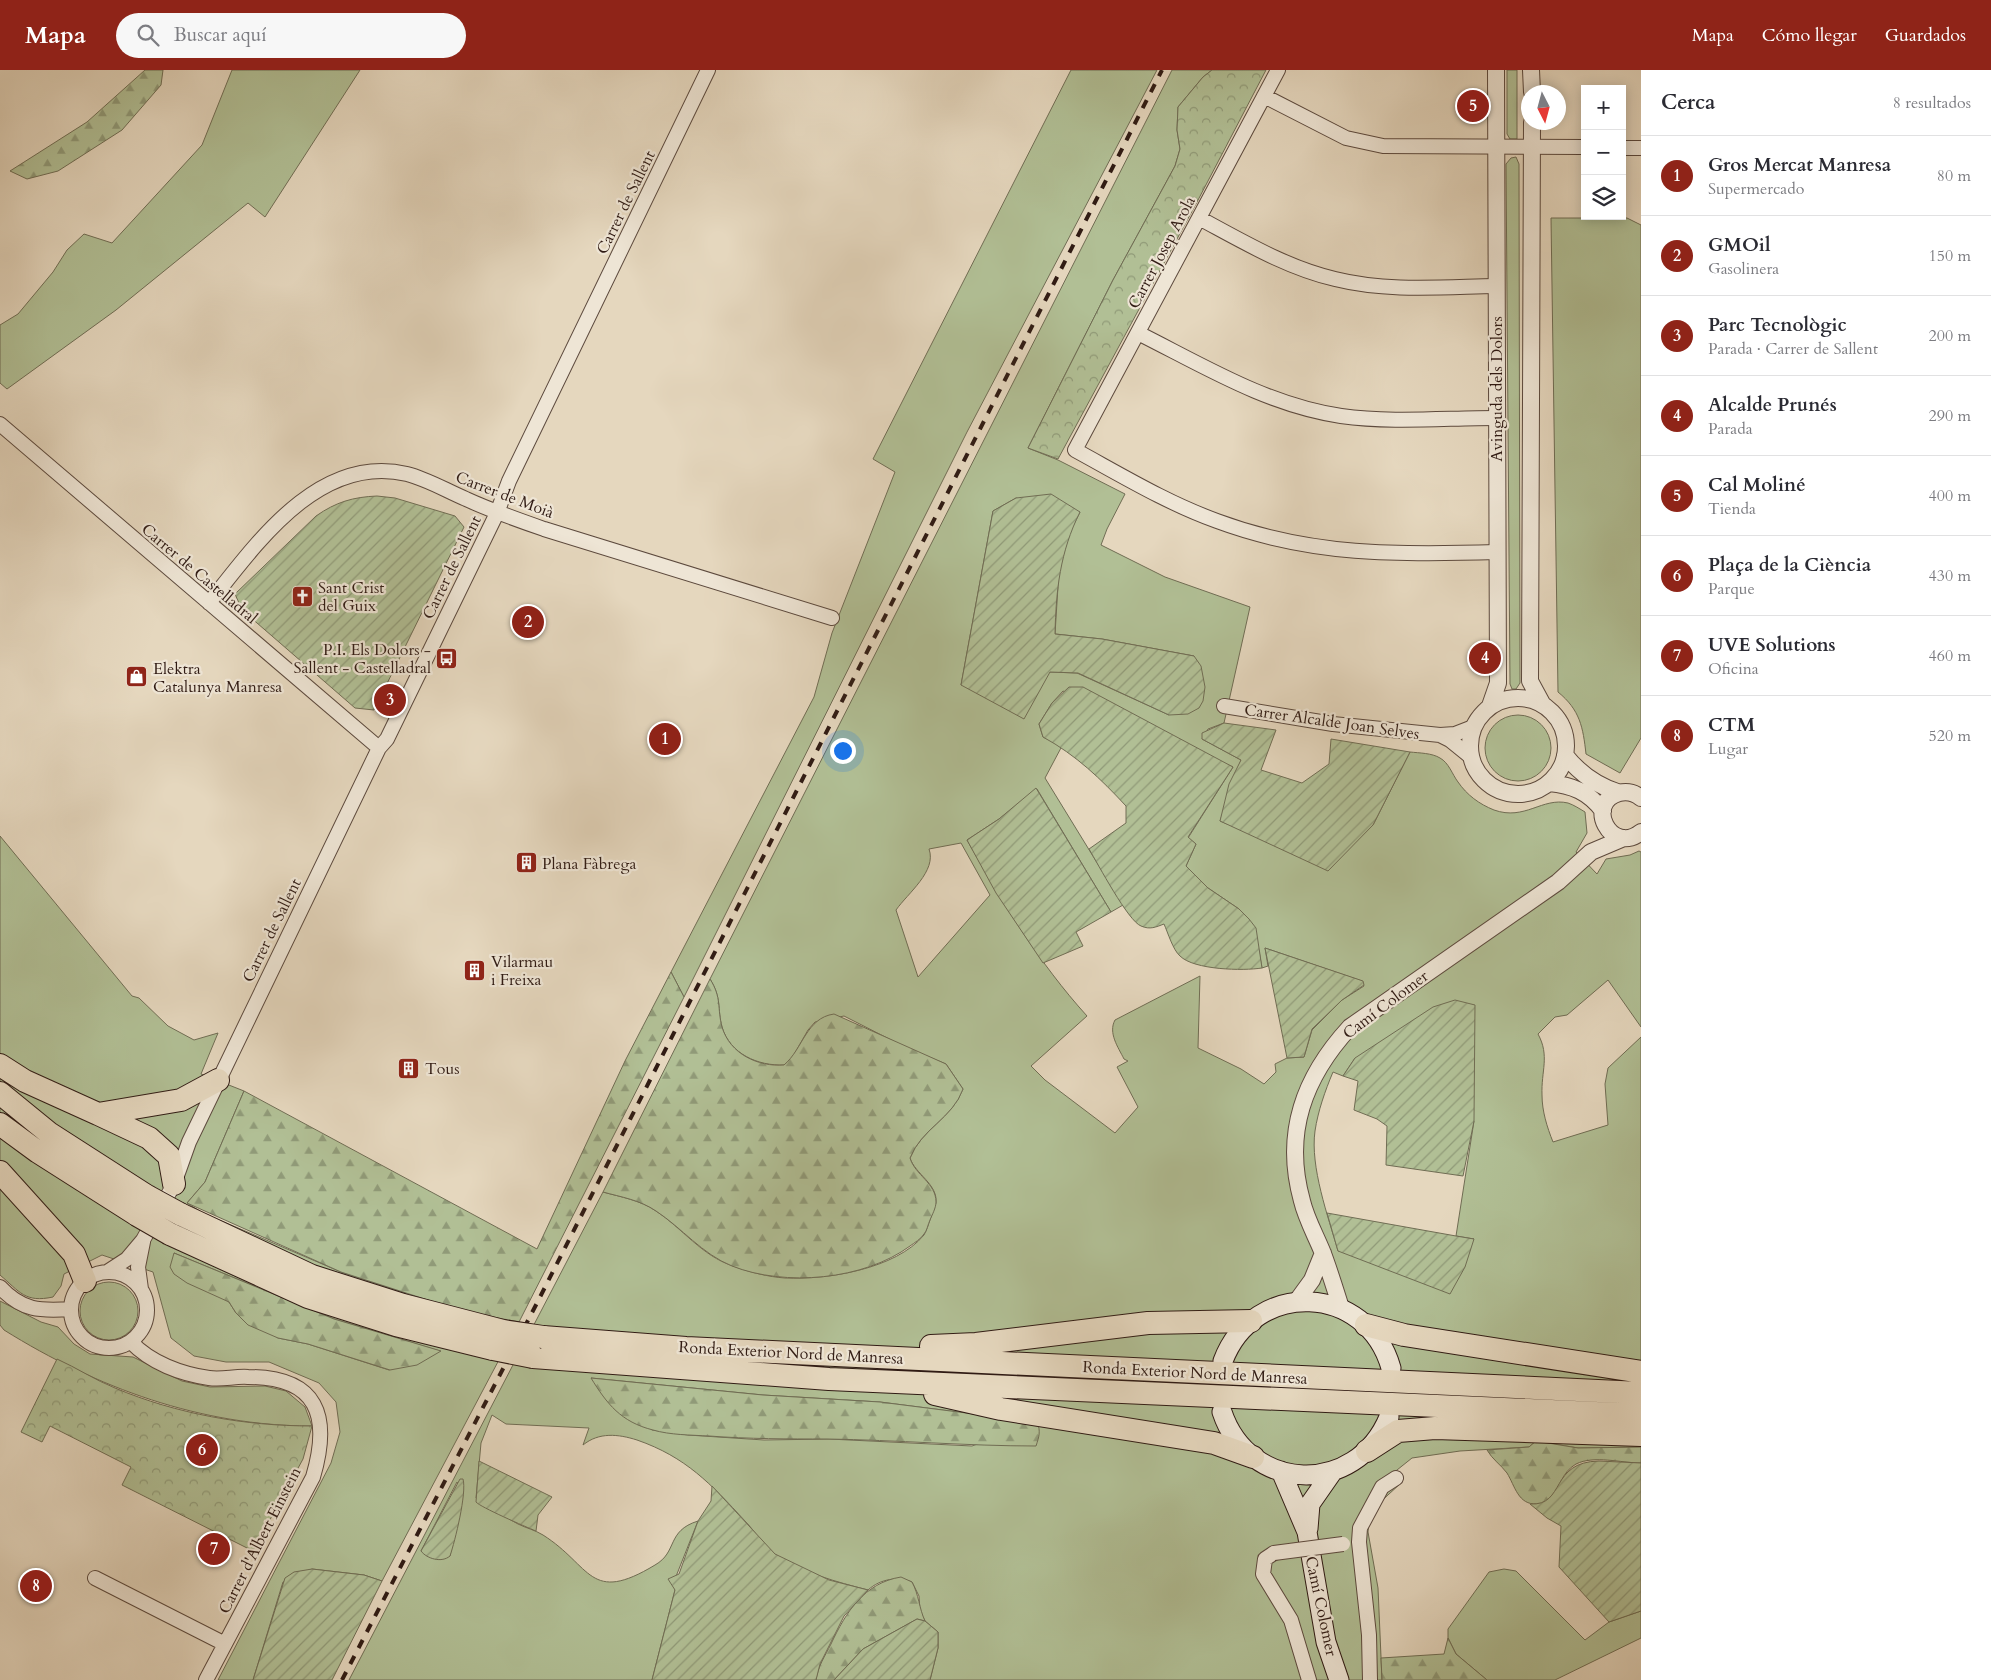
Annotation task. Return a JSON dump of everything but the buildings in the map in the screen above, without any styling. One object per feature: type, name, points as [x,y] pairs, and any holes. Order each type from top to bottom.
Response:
[{"type":"highway","points":[[0,1064],[25,1082],[149,1138],[169,1156],[174,1184]]},
{"type":"highway","points":[[98,1114],[182,1100],[218,1080]]},
{"type":"highway","name":"Ronda Exterior Nord de Manresa","points":[[0,1093],[142,1205]]},
{"type":"highway","name":"Ronda Exterior Nord de Manresa","points":[[0,1124],[38,1152],[142,1205],[308,1297],[396,1325],[498,1340],[543,1337],[686,1348],[813,1352],[1641,1393]]},
{"type":"highway","points":[[0,1172],[74,1254],[85,1281]]},
{"type":"highway","points":[[813,1352],[976,1344],[1148,1324],[1251,1321]]},
{"type":"highway","points":[[1366,1324],[1404,1335],[1641,1372]]},
{"type":"highway","name":"Ronda Exterior Nord de Manresa","points":[[498,1340],[533,1357],[686,1370],[875,1381],[1641,1415]]},
{"type":"highway","points":[[875,1381],[1002,1409],[1214,1444],[1253,1457]]},
{"type":"highway","points":[[1367,1450],[1398,1431],[1435,1428],[1641,1434]]},
{"type":"main road","points":[[1223,1361],[1234,1339],[1251,1321],[1272,1308],[1296,1302],[1319,1302],[1341,1308],[1366,1324],[1382,1344],[1391,1368]]},
{"type":"main road","points":[[1222,1412],[1234,1437],[1253,1457],[1280,1471],[1307,1475],[1333,1471],[1345,1466],[1367,1450],[1382,1432],[1389,1418]]},
{"type":"main road","name":"Camí Colomer","points":[[1280,1471],[1307,1532],[1326,1642],[1340,1680]]},
{"type":"main road","name":"Camí Colomer","points":[[1307,1532],[1310,1504],[1333,1471]]},
{"type":"street","name":"Carrer de Sallent","points":[[106,1272],[127,1259],[143,1240],[174,1184],[189,1142],[218,1080],[379,748],[387,739],[497,513],[509,481],[708,70]]},
{"type":"street","name":"Carrer Josep Arola","points":[[1278,70],[1074,450],[1151,492],[1216,521],[1283,541],[1333,550],[1402,555],[1497,552]]},
{"type":"street","name":"Avinguda dels Dolors","points":[[1490,706],[1498,683],[1496,70]]},
{"type":"street","points":[[1531,70],[1532,85]]},
{"type":"street","points":[[1264,96],[1346,138],[1383,146],[1581,147]]},
{"type":"street","points":[[1532,130],[1530,681],[1543,705],[1556,717],[1562,727],[1566,744],[1565,755],[1559,770],[1548,783],[1529,793],[1518,794],[1502,792],[1492,787],[1480,776],[1470,757],[1469,745],[1473,728],[1482,713],[1490,706],[1507,699],[1520,698],[1543,705]]},
{"type":"street","points":[[1626,148],[1641,148]]},
{"type":"street","points":[[1199,218],[1250,246],[1307,271],[1335,280],[1417,288],[1496,286]]},
{"type":"street","points":[[1138,333],[1231,382],[1278,400],[1317,411],[1369,419],[1496,418]]},
{"type":"street","name":"Carrer de Castelladral","points":[[0,424],[379,748]]},
{"type":"street","name":"Carrer de Moià","points":[[209,603],[260,540],[308,495],[352,475],[377,470],[407,474],[497,513],[832,618]]},
{"type":"street","name":"Carrer Alcalde Joan Selves","points":[[1224,706],[1333,724],[1440,735],[1473,728]]},
{"type":"street","name":"Carrer Alcalde Joan Selves","points":[[1440,735],[1450,740],[1470,757]]},
{"type":"street","points":[[1565,755],[1578,772],[1604,788],[1633,792]]},
{"type":"street","points":[[1548,783],[1565,784],[1581,790],[1595,801],[1609,831],[1624,838]]},
{"type":"street","points":[[1603,815],[1610,798],[1633,792]]},
{"type":"street","name":"Camí Colomer","points":[[1591,852],[1599,836],[1603,815]]},
{"type":"street","name":"Camí Colomer","points":[[1341,1308],[1323,1253],[1302,1202],[1293,1152],[1303,1097],[1328,1051],[1350,1027],[1558,882],[1591,852],[1641,832]]},
{"type":"street","name":"Carrer de Sallent","points":[[141,1288],[138,1267],[143,1240]]},
{"type":"street","points":[[1296,1302],[1312,1280],[1323,1253]]},
{"type":"street","points":[[106,1272],[128,1277],[141,1288],[146,1301],[146,1320],[140,1333],[131,1342],[113,1348],[94,1345],[79,1333],[73,1322],[71,1309],[75,1294],[85,1281],[95,1275],[106,1272]]},
{"type":"street","points":[[0,1288],[13,1302],[43,1310],[71,1309]]},
{"type":"street","name":"Carrer d'Albert Einstein","points":[[131,1342],[141,1353],[163,1366],[210,1378],[249,1376],[282,1380],[308,1396],[320,1416],[322,1432],[320,1455],[313,1477],[206,1680]]},
{"type":"street","points":[[1370,1680],[1369,1634],[1358,1542],[1360,1528],[1382,1487],[1396,1478]]},
{"type":"street","points":[[1309,1680],[1291,1620],[1263,1574],[1265,1559],[1274,1553],[1358,1542]]},
{"type":"street","points":[[95,1578],[225,1644]]},
{"type":"green space","points":[[145,70],[163,70],[161,85],[122,130],[58,171],[27,179],[10,171],[87,122]]},
{"type":"green space","points":[[232,70],[360,70],[265,217],[248,203],[116,310],[7,389],[0,383],[0,325],[18,314],[53,272],[67,250],[84,234],[112,243],[202,145]]},
{"type":"green space","points":[[1071,70],[1157,70],[967,432],[684,997],[671,972],[814,697],[832,633],[895,472],[873,459]]},
{"type":"green space","points":[[1172,70],[1212,70],[1203,77],[1178,107],[1177,130],[1180,149],[1175,166],[1113,280],[1028,448],[1058,460],[1125,494],[1101,545],[1165,577],[1250,607],[1224,723],[1208,729],[1202,739],[1241,760],[1220,821],[1271,842],[1373,825],[1410,752],[1433,755],[1443,760],[1469,795],[1494,810],[1515,813],[1559,802],[1568,803],[1585,812],[1587,833],[1576,852],[1597,874],[1606,859],[1641,852],[1641,1027],[1608,980],[1567,1015],[1555,1017],[1538,1034],[1544,1049],[1542,1101],[1553,1142],[1608,1125],[1605,1084],[1608,1068],[1641,1037],[1641,1447],[1578,1448],[1536,1441],[1529,1447],[1460,1451],[1412,1458],[1392,1474],[1401,1483],[1376,1506],[1369,1519],[1368,1532],[1378,1588],[1382,1680],[930,1680],[938,1648],[938,1632],[925,1621],[920,1611],[919,1596],[912,1582],[901,1579],[889,1580],[878,1583],[868,1590],[844,1584],[797,1567],[768,1548],[733,1508],[697,1473],[670,1455],[637,1440],[609,1435],[596,1438],[583,1445],[589,1428],[506,1424],[492,1415],[481,1443],[476,1498],[518,1524],[543,1535],[593,1577],[603,1581],[617,1582],[655,1565],[667,1554],[681,1530],[698,1521],[673,1584],[675,1590],[652,1680],[349,1680],[603,1192],[630,1199],[650,1207],[702,1249],[722,1261],[752,1272],[785,1278],[820,1277],[860,1270],[896,1256],[912,1247],[924,1235],[936,1203],[936,1196],[910,1158],[922,1139],[952,1108],[963,1089],[946,1064],[905,1047],[844,1016],[815,1022],[808,1030],[792,1058],[784,1065],[755,1061],[738,1051],[726,1036],[722,1027],[718,998],[710,979]],"holes":[[[1016,498],[1080,512],[1070,532],[1059,570],[1055,634],[1102,639],[1194,656],[1169,715],[1077,673],[1050,672],[961,685],[993,511]],[[1063,691],[1233,767],[1188,838],[1196,844],[1186,866],[1208,888],[1239,909],[1259,951],[1262,968],[1268,966],[1265,948],[1362,981],[1364,986],[1342,1000],[1312,1030],[1304,1057],[1287,1058],[1275,1064],[1276,1072],[1264,1084],[1241,1069],[1198,1048],[1200,976],[1115,1020],[1113,1035],[1124,1059],[1128,1061],[1117,1067],[1138,1107],[1115,1133],[1045,1080],[1031,1066],[1087,1016],[1069,996],[1037,953],[967,840],[999,819],[1037,789],[1111,912],[1123,905],[1045,778],[1062,746],[1043,737],[1039,724],[1052,703]],[[961,843],[990,895],[918,977],[896,910],[920,881],[929,865],[929,849]],[[1355,1058],[1474,1121],[1456,1236],[1474,1239],[1338,1251],[1317,1176],[1314,1145],[1318,1116],[1333,1072],[1343,1076]],[[591,1378],[763,1395],[880,1402],[1036,1422],[972,1446],[829,1439],[764,1440],[688,1435],[652,1430]],[[457,1482],[463,1493],[450,1556],[438,1559],[421,1551]]]},
{"type":"green space","points":[[1212,70],[1266,70],[1058,459],[1028,448],[1113,280],[1175,166],[1180,149],[1177,130],[1178,107],[1203,77]]},
{"type":"green space","points":[[1507,70],[1517,70],[1517,139],[1510,139],[1507,134]]},
{"type":"green space","points":[[1516,157],[1519,164],[1520,683],[1516,689],[1512,689],[1510,684],[1506,164],[1511,158]]},
{"type":"green space","points":[[1551,218],[1626,220],[1627,218],[1641,225],[1641,738],[1620,773],[1586,754],[1582,727],[1576,712],[1558,692]]},
{"type":"green space","points":[[1051,494],[1080,512],[1068,542],[1060,572],[1055,634],[1102,639],[1194,656],[1201,666],[1205,687],[1203,701],[1199,708],[1188,714],[1169,715],[1078,673],[1050,672],[1024,719],[961,685],[993,511],[1016,498]]},
{"type":"green space","points":[[377,496],[395,498],[455,516],[464,527],[374,710],[355,708],[242,610],[235,594],[316,516],[345,501]]},
{"type":"green space","points":[[1069,687],[1083,687],[1233,767],[1188,837],[1196,844],[1186,866],[1208,888],[1239,909],[1256,928],[1262,968],[1207,967],[1187,961],[1175,950],[1164,924],[1150,928],[1141,926],[1135,922],[1121,903],[1089,849],[1126,823],[1126,806],[1087,768],[1043,737],[1039,724],[1052,703]]},
{"type":"green space","points":[[1512,715],[1524,715],[1542,724],[1549,735],[1551,748],[1549,761],[1542,772],[1531,779],[1512,781],[1499,776],[1490,767],[1485,754],[1485,742],[1490,729],[1499,720]]},
{"type":"green space","points":[[1224,723],[1276,730],[1261,770],[1302,783],[1329,764],[1331,739],[1410,752],[1373,825],[1328,871],[1220,821],[1229,784],[1241,760],[1202,739],[1202,733]]},
{"type":"green space","points":[[1036,788],[1111,912],[1076,932],[1083,946],[1043,963],[996,893],[967,840],[999,819]]},
{"type":"green space","points":[[0,836],[132,996],[139,998],[168,1026],[194,1040],[218,1033],[201,1074],[244,1091],[205,1182],[187,1203],[203,1213],[341,1272],[462,1311],[519,1322],[382,1581],[364,1575],[312,1569],[283,1582],[253,1680],[218,1680],[331,1463],[340,1432],[336,1402],[319,1383],[269,1362],[226,1362],[194,1356],[171,1338],[153,1272],[102,1255],[64,1274],[61,1286],[53,1297],[44,1298],[24,1295],[0,1275]],"holes":[[[174,1253],[334,1319],[440,1351],[389,1370],[308,1344],[278,1338],[236,1313],[229,1302]]]},
{"type":"green space","points":[[1265,948],[1363,981],[1364,985],[1342,1000],[1312,1029],[1304,1057],[1287,1058]]},
{"type":"green space","points":[[671,972],[684,997],[519,1322],[462,1311],[341,1272],[187,1203],[205,1182],[244,1091],[537,1249],[625,1061]]},
{"type":"green space","points":[[710,979],[716,992],[722,1027],[726,1036],[731,1045],[746,1057],[755,1061],[764,1064],[784,1065],[817,1021],[834,1014],[946,1064],[963,1089],[952,1108],[922,1139],[910,1158],[916,1169],[933,1190],[936,1202],[926,1231],[917,1241],[891,1257],[847,1273],[824,1277],[776,1277],[753,1273],[721,1261],[650,1207],[630,1199],[603,1192]]},
{"type":"green space","points":[[1455,1000],[1475,1005],[1474,1121],[1463,1176],[1386,1165],[1387,1126],[1377,1119],[1354,1110],[1358,1081],[1343,1076],[1355,1058],[1433,1007]]},
{"type":"green space","points":[[1327,1213],[1474,1239],[1465,1267],[1450,1294],[1338,1251]]},
{"type":"green space","points":[[174,1253],[334,1319],[441,1351],[417,1365],[390,1370],[308,1344],[278,1338],[248,1325],[236,1313],[229,1302],[187,1283],[174,1274],[170,1267]]},
{"type":"green space","points":[[109,1282],[125,1287],[133,1295],[138,1311],[133,1327],[125,1335],[109,1340],[93,1335],[85,1327],[80,1311],[85,1295],[93,1287]]},
{"type":"green space","points":[[0,1301],[41,1322],[58,1327],[74,1344],[90,1354],[133,1357],[182,1381],[210,1387],[265,1386],[286,1391],[305,1407],[312,1426],[230,1419],[190,1411],[151,1400],[113,1386],[39,1351],[4,1330],[0,1325]]},
{"type":"green space","points":[[57,1359],[115,1388],[163,1405],[237,1421],[312,1426],[303,1459],[253,1551],[122,1485],[131,1467],[50,1426],[42,1442],[21,1432]]},
{"type":"green space","points":[[591,1378],[763,1395],[880,1402],[1037,1422],[1039,1434],[1036,1446],[673,1434],[642,1427],[624,1417],[609,1404]]},
{"type":"green space","points":[[1536,1441],[1578,1448],[1641,1447],[1641,1463],[1599,1460],[1583,1461],[1567,1471],[1554,1494],[1546,1502],[1541,1504],[1531,1503],[1521,1498],[1507,1473],[1487,1450],[1529,1447]]},
{"type":"green space","points":[[479,1461],[552,1497],[538,1515],[536,1531],[476,1502]]},
{"type":"green space","points":[[1599,1461],[1641,1463],[1641,1611],[1609,1622],[1559,1567],[1561,1526],[1547,1518],[1530,1504],[1541,1503],[1549,1498],[1572,1468],[1583,1463]]},
{"type":"green space","points":[[460,1479],[463,1479],[464,1486],[462,1506],[450,1556],[439,1560],[431,1558],[421,1551]]},
{"type":"green space","points":[[712,1486],[775,1554],[829,1580],[868,1590],[844,1616],[820,1664],[816,1680],[652,1680],[675,1590],[668,1579],[679,1574],[698,1521],[711,1501]]},
{"type":"green space","points":[[312,1569],[364,1575],[382,1581],[332,1680],[253,1680],[285,1578],[294,1572]]},
{"type":"green space","points":[[1504,1569],[1516,1571],[1585,1640],[1609,1622],[1641,1611],[1641,1638],[1555,1680],[1487,1680],[1456,1654],[1448,1638],[1448,1629],[1489,1572]]},
{"type":"green space","points":[[901,1577],[912,1582],[925,1621],[917,1619],[863,1649],[834,1680],[816,1680],[820,1666],[850,1610],[867,1592],[888,1580]]},
{"type":"green space","points":[[917,1619],[925,1621],[938,1632],[938,1648],[930,1680],[834,1680],[863,1649]]},
{"type":"green space","points":[[1448,1638],[1456,1654],[1487,1680],[1382,1680],[1381,1658],[1444,1654]]},
{"type":"railway","points":[[342,1680],[537,1303],[1162,70]]},
{"type":"place","name":"Cal Moliné","points":[[1473,106]]},
{"type":"place","name":"Sant Crist del Guix","points":[[302,596]]},
{"type":"place","name":"GMOil","points":[[528,622]]},
{"type":"place","name":"P.I. Els Dolors - Sallent - Castelladral","points":[[447,658]]},
{"type":"place","name":"Alcalde Prunés","points":[[1485,658]]},
{"type":"place","name":"Elektra Catalunya Manresa","points":[[137,677]]},
{"type":"place","name":"Parc Tecnològic","points":[[390,700]]},
{"type":"place","name":"Gros Mercat Manresa","points":[[665,739]]},
{"type":"place","name":"Plana Fàbrega","points":[[526,863]]},
{"type":"place","name":"Vilarmau i Freixa","points":[[475,970]]},
{"type":"place","name":"Tous","points":[[409,1068]]},
{"type":"place","name":"Plaça de la Ciència","points":[[202,1450]]},
{"type":"place","name":"UVE Solutions","points":[[214,1549]]},
{"type":"place","name":"CTM","points":[[36,1586]]}]
